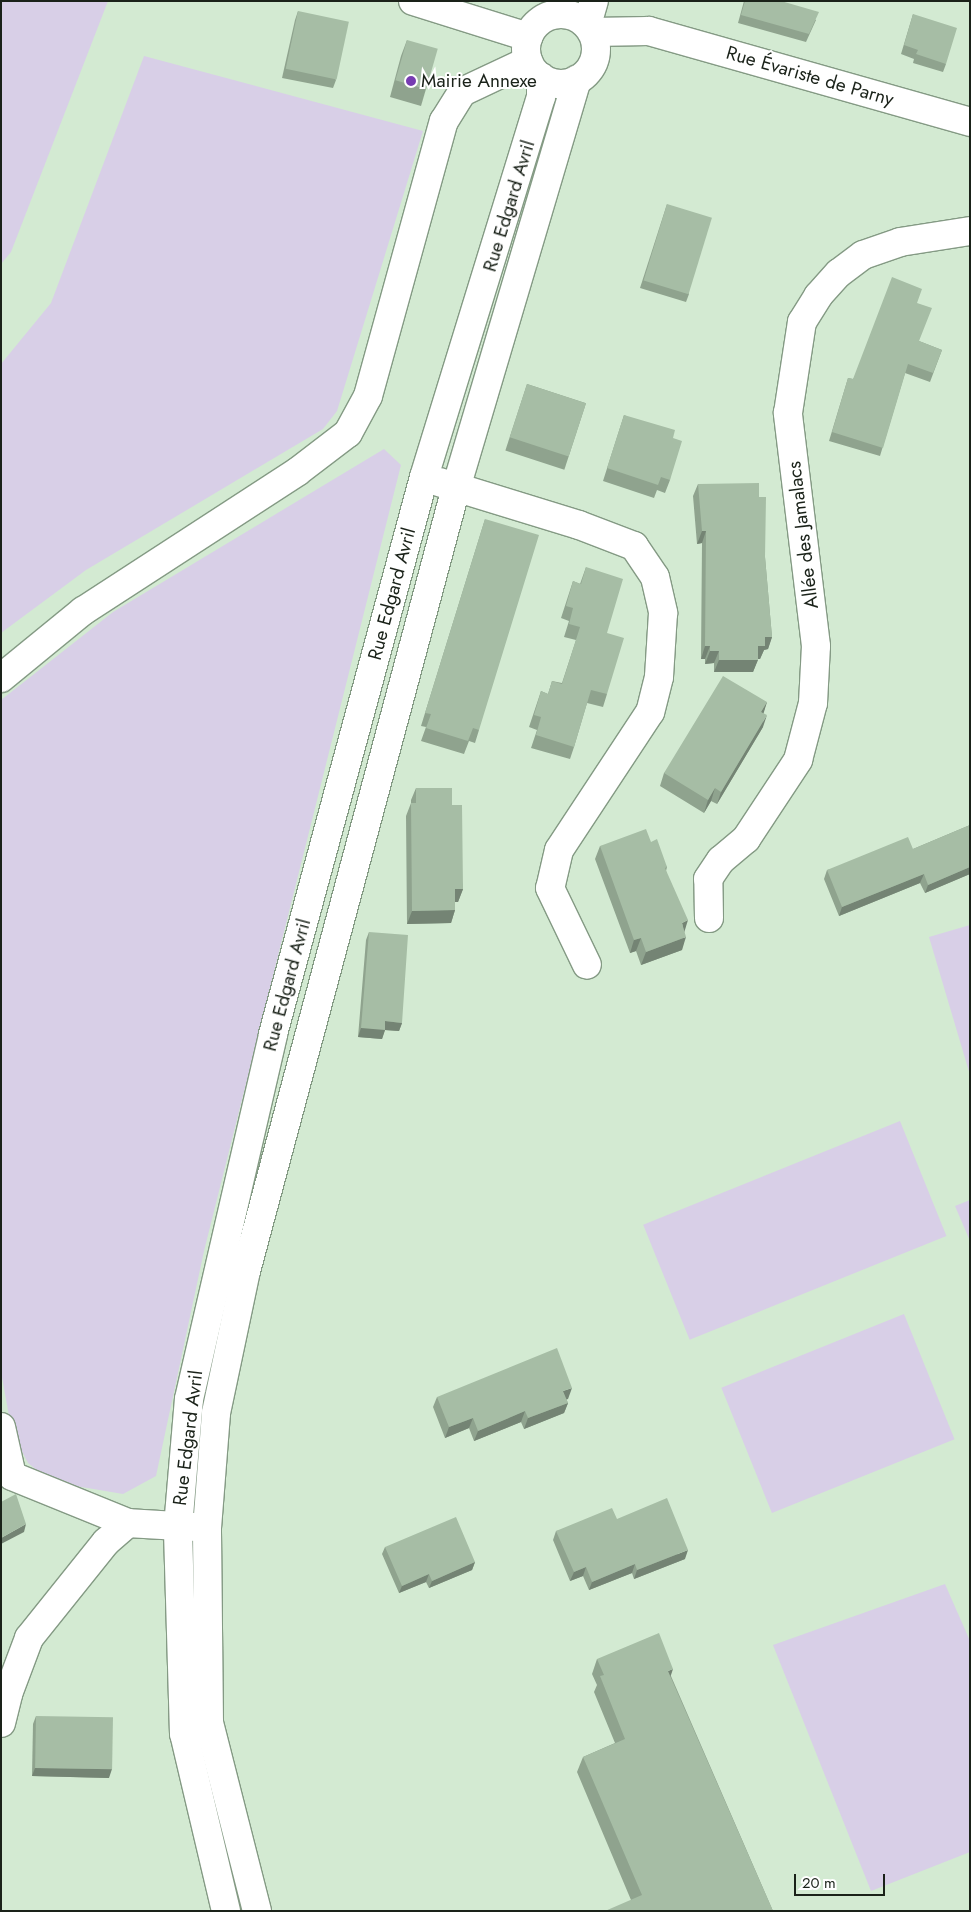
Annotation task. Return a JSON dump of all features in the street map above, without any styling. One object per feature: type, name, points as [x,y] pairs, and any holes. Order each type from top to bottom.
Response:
[{"type":"street","points":[[413,1],[532,58],[558,84],[576,80],[585,75],[592,29],[561,8],[540,22],[532,58]]},
{"type":"street","name":"Rue Évariste de Parny","points":[[592,29],[649,31],[970,122]]},
{"type":"street","points":[[1,678],[82,610],[297,472],[348,433],[368,396],[444,121],[462,92],[532,58]]},
{"type":"street","name":"Rue Edgard Avril","points":[[226,1911],[184,1734],[178,1527],[189,1399],[268,1053],[424,477],[522,166],[541,97],[532,58]]},
{"type":"street","name":"Rue Edgard Avril","points":[[257,1911],[209,1723],[207,1528],[216,1413],[246,1271],[456,488],[576,80]]},
{"type":"street","name":"Allée des Jamalacs","points":[[708,918],[708,879],[721,860],[746,839],[798,760],[813,702],[816,646],[788,413],[802,322],[834,279],[863,255],[900,242],[970,231]]},
{"type":"street","points":[[424,477],[579,525],[634,546],[655,577],[663,613],[659,677],[650,712],[559,850],[550,888],[587,965]]},
{"type":"street","points":[[1,1427],[12,1476],[128,1523],[207,1528]]},
{"type":"street","points":[[1,1723],[8,1694],[29,1638],[106,1542],[128,1523]]},
{"type":"shaded area","points":[[1,1],[108,1],[11,252],[1,264]]},
{"type":"shaded area","points":[[144,56],[423,131],[337,411],[323,429],[86,570],[1,633],[1,364],[51,303]]},
{"type":"shaded area","points":[[384,449],[401,465],[204,1251],[156,1476],[123,1494],[52,1482],[28,1463],[12,1432],[1,1372],[1,700],[113,612]]},
{"type":"shaded area","points":[[970,925],[970,1075],[929,937]]},
{"type":"shaded area","points":[[900,1121],[946,1236],[690,1340],[643,1225]]},
{"type":"shaded area","points":[[970,1200],[970,1241],[955,1206]]},
{"type":"shaded area","points":[[904,1314],[955,1439],[772,1513],[721,1388]]},
{"type":"shaded area","points":[[945,1584],[970,1641],[970,1852],[871,1891],[773,1645]]},
{"type":"building","points":[[745,1],[781,1],[819,12],[809,34],[741,15]]},
{"type":"building","points":[[298,11],[349,22],[337,80],[286,69]]},
{"type":"building","points":[[913,14],[957,28],[946,64],[916,54],[918,50],[904,45]]},
{"type":"building","points":[[407,40],[438,49],[426,89],[395,80]]},
{"type":"building","points":[[667,204],[712,218],[689,294],[644,281]]},
{"type":"building","points":[[892,277],[922,289],[917,303],[932,308],[919,341],[942,350],[933,373],[908,364],[883,448],[832,432],[848,378],[853,379]]},
{"type":"building","points":[[527,384],[586,403],[569,456],[510,437]]},
{"type":"building","points":[[624,415],[675,430],[673,438],[682,441],[670,480],[661,477],[658,485],[607,468]]},
{"type":"building","points":[[759,483],[759,497],[766,497],[765,557],[772,637],[765,637],[765,646],[758,646],[758,660],[719,660],[719,651],[710,651],[710,646],[705,646],[706,531],[702,531],[698,484]]},
{"type":"building","points":[[485,519],[539,535],[479,730],[473,728],[468,741],[426,728],[431,714],[425,713]]},
{"type":"building","points":[[586,567],[623,579],[607,633],[624,638],[607,694],[591,690],[574,747],[536,735],[541,717],[534,715],[541,691],[548,694],[552,681],[562,684],[580,627],[569,624],[573,608],[566,606],[573,581],[581,584]]},
{"type":"building","points":[[723,676],[767,702],[761,712],[767,715],[721,792],[715,788],[708,800],[664,773]]},
{"type":"building","points":[[416,788],[452,788],[452,805],[462,805],[463,889],[455,889],[455,910],[412,911],[411,803],[416,803]]},
{"type":"building","points":[[970,825],[970,867],[928,885],[924,874],[842,907],[827,870],[908,837],[913,849]]},
{"type":"building","points":[[646,829],[651,842],[657,839],[667,867],[665,868],[688,920],[682,923],[686,937],[646,952],[641,938],[634,940],[600,846]]},
{"type":"building","points":[[369,932],[408,935],[402,1023],[385,1021],[385,1030],[361,1028]]},
{"type":"building","points":[[557,1348],[572,1388],[563,1391],[568,1403],[528,1418],[525,1411],[478,1431],[473,1418],[449,1427],[437,1397]]},
{"type":"building","points":[[16,1494],[26,1524],[1,1538],[1,1502]]},
{"type":"building","points":[[667,1498],[688,1550],[637,1570],[635,1564],[592,1582],[586,1567],[574,1572],[556,1531],[612,1508],[617,1519]]},
{"type":"building","points":[[456,1517],[475,1562],[432,1581],[429,1574],[402,1586],[385,1547]]},
{"type":"building","points":[[659,1633],[673,1669],[668,1671],[773,1911],[605,1911],[642,1895],[583,1757],[625,1739],[600,1676],[604,1675],[597,1659]]},
{"type":"building","points":[[36,1716],[113,1717],[112,1769],[35,1768]]},
{"type":"place","name":"Mairie Annexe","points":[[411,81]]}]
